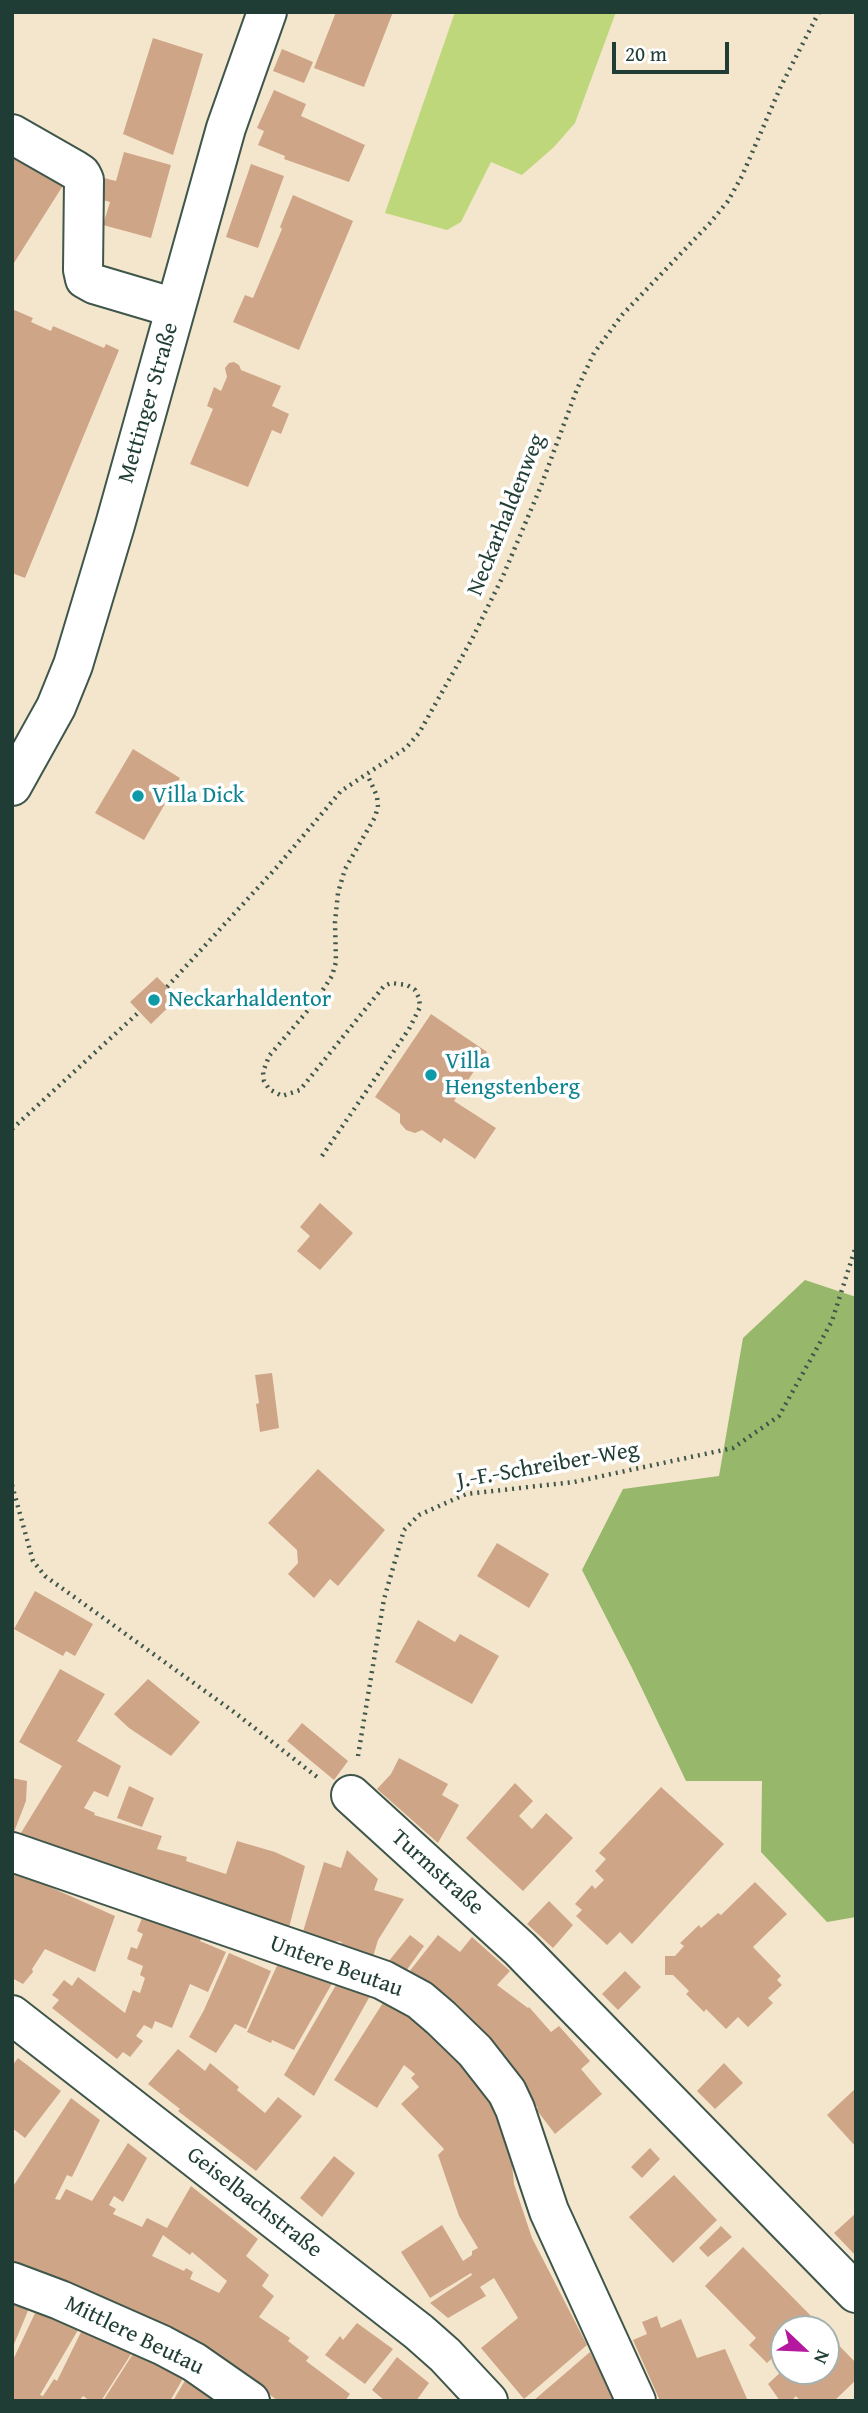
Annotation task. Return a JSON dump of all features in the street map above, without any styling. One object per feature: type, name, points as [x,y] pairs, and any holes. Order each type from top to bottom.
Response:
[{"type":"street","name":"Mettinger Straße","points":[[12,786],[45,728],[74,665],[116,525],[226,128],[267,12]]},
{"type":"street","points":[[12,134],[75,170],[84,180],[85,279],[176,308]]},
{"type":"street","name":"Turmstraße","points":[[351,1795],[520,1949],[856,2293]]},
{"type":"street","name":"Untere Beutau","points":[[12,1852],[383,1980],[420,2000],[441,2018],[475,2051],[507,2092],[549,2211],[636,2401]]},
{"type":"street","name":"Geiselbachstraße","points":[[12,2015],[419,2332],[445,2355],[488,2401]]},
{"type":"street","name":"Mittlere Beutau","points":[[12,2282],[162,2345],[194,2362],[250,2401]]},
{"type":"path","name":"Neckarhaldenweg","points":[[167,986],[341,791],[405,748],[419,733],[439,702],[503,576],[541,486],[577,389],[594,353],[622,315],[728,201],[742,176],[781,86],[820,12]]},
{"type":"path","points":[[322,1156],[410,1029],[420,1007],[415,990],[407,985],[391,983],[384,986],[300,1090],[282,1096],[269,1088],[264,1081],[263,1072],[269,1056],[315,1002],[332,976],[338,893],[345,869],[378,807],[377,796],[368,774]]},
{"type":"path","points":[[12,1129],[139,1012]]},
{"type":"path","name":"J.-F.-Schreiber-Weg","points":[[351,1795],[384,1599],[404,1531],[419,1515],[466,1494],[574,1482],[733,1448],[779,1416],[832,1321],[856,1246]]},
{"type":"path","points":[[12,1485],[33,1561],[45,1576],[234,1712],[332,1788],[351,1795]]},
{"type":"green space","points":[[455,12],[616,12],[575,123],[554,147],[522,175],[491,162],[461,222],[447,230],[385,213]]},
{"type":"green space","points":[[805,1280],[856,1297],[856,1917],[827,1922],[761,1852],[762,1781],[686,1781],[582,1570],[623,1489],[719,1476],[743,1338]]},
{"type":"building","points":[[336,12],[393,12],[364,87],[314,68]]},
{"type":"building","points":[[153,38],[203,54],[173,155],[123,134]]},
{"type":"building","points":[[282,49],[313,62],[304,83],[273,71]]},
{"type":"building","points":[[274,90],[306,104],[301,116],[365,145],[349,182],[284,159],[285,156],[258,145],[264,131],[257,128]]},
{"type":"building","points":[[12,152],[64,184],[12,266]]},
{"type":"building","points":[[124,152],[171,165],[151,238],[103,225],[110,202],[99,199],[104,178],[116,181]]},
{"type":"building","points":[[251,164],[284,176],[258,248],[226,237]]},
{"type":"building","points":[[293,195],[353,221],[299,350],[233,322],[245,295],[253,298]]},
{"type":"building","points":[[12,309],[33,318],[31,322],[51,331],[53,326],[104,348],[106,344],[119,350],[25,578],[12,573]]},
{"type":"building","points":[[234,362],[241,370],[281,386],[272,406],[289,414],[281,434],[272,430],[248,487],[190,464],[213,409],[207,406],[214,387],[221,391],[227,377],[225,368]]},
{"type":"building","name":"Villa Dick","points":[[133,749],[180,778],[144,840],[95,813]]},
{"type":"building","name":"Neckarhaldentor","points":[[157,977],[178,998],[151,1024],[130,1002]]},
{"type":"building","name":"Villa Hengstenberg","points":[[431,1014],[487,1052],[454,1101],[496,1128],[475,1159],[444,1138],[441,1143],[422,1130],[415,1133],[406,1130],[400,1123],[400,1114],[375,1097]]},
{"type":"building","points":[[320,1203],[353,1233],[320,1270],[297,1251],[310,1236],[300,1227]]},
{"type":"building","points":[[272,1373],[279,1428],[260,1432],[255,1375]]},
{"type":"building","points":[[318,1469],[385,1530],[338,1586],[330,1579],[314,1598],[288,1574],[298,1563],[297,1550],[268,1523]]},
{"type":"building","points":[[497,1543],[549,1574],[529,1608],[477,1576]]},
{"type":"building","points":[[35,1591],[93,1624],[75,1656],[66,1651],[63,1656],[14,1629]]},
{"type":"building","points":[[418,1620],[455,1642],[460,1634],[499,1656],[472,1704],[395,1662]]},
{"type":"building","points":[[60,1669],[105,1694],[77,1741],[121,1766],[108,1797],[94,1791],[84,1808],[95,1813],[94,1815],[162,1836],[157,1849],[187,1857],[186,1861],[226,1874],[237,1841],[275,1852],[305,1866],[286,1939],[16,1841],[62,1766],[19,1742]]},
{"type":"building","points":[[148,1679],[200,1722],[171,1756],[129,1728],[114,1714]]},
{"type":"building","points":[[302,1723],[348,1761],[334,1780],[287,1741]]},
{"type":"building","points":[[399,1758],[448,1784],[442,1795],[459,1805],[438,1843],[377,1789],[391,1774]]},
{"type":"building","points":[[12,1778],[27,1781],[26,1801],[14,1832],[12,1832]]},
{"type":"building","points":[[515,1783],[533,1801],[519,1816],[532,1829],[546,1813],[573,1838],[523,1891],[466,1838]]},
{"type":"building","points":[[129,1786],[154,1798],[142,1827],[117,1818]]},
{"type":"building","points":[[661,1787],[724,1844],[632,1944],[620,1932],[607,1945],[576,1916],[582,1910],[575,1904],[592,1885],[595,1889],[604,1880],[595,1871],[606,1859],[599,1853]]},
{"type":"building","points":[[347,1850],[378,1879],[374,1890],[404,1899],[378,1940],[373,1957],[340,1946],[342,1942],[337,1941],[335,1945],[302,1935],[324,1862],[341,1868]]},
{"type":"building","points":[[12,1870],[115,1916],[95,1972],[45,1949],[23,1984],[12,1978]]},
{"type":"building","points":[[755,1882],[787,1914],[753,1947],[781,1976],[777,1980],[782,1985],[768,1998],[773,2003],[748,2027],[738,2017],[726,2029],[686,1994],[689,1991],[673,1975],[665,1975],[665,1956],[675,1956],[684,1946],[680,1943],[699,1925],[701,1928],[718,1913],[721,1915]]},
{"type":"building","points":[[549,1901],[573,1925],[553,1948],[527,1924]]},
{"type":"building","points":[[142,1918],[201,1939],[200,1941],[226,1952],[208,1992],[190,1984],[172,2028],[155,2021],[152,2029],[144,2025],[136,2036],[143,2041],[130,2057],[123,2052],[117,2059],[52,2008],[59,2000],[52,1995],[64,1980],[72,1986],[78,1977],[125,2013],[133,1990],[140,1993],[145,1978],[140,1975],[143,1966],[127,1959],[131,1947],[137,1949],[143,1934],[137,1931]]},
{"type":"building","points":[[410,1935],[424,1946],[406,1971],[388,1962]]},
{"type":"building","points":[[438,1935],[460,1952],[472,1937],[510,1971],[497,1985],[529,2007],[551,2032],[559,2026],[590,2061],[581,2069],[602,2094],[555,2134],[536,2109],[538,2108],[469,2024],[409,1972]]},
{"type":"building","points":[[229,1953],[271,1971],[246,2029],[235,2024],[216,2053],[189,2037]]},
{"type":"building","points":[[280,1959],[334,1980],[294,2050],[247,2032]]},
{"type":"building","points":[[625,1971],[641,1987],[618,2010],[602,1994]]},
{"type":"building","points":[[336,1985],[370,1996],[314,2096],[284,2075]]},
{"type":"building","points":[[386,1998],[447,2042],[495,2104],[511,2154],[514,2184],[532,2238],[587,2345],[524,2399],[481,2348],[518,2318],[494,2278],[480,2287],[486,2296],[448,2318],[430,2303],[472,2275],[471,2273],[430,2298],[401,2252],[442,2225],[463,2261],[478,2248],[459,2216],[438,2155],[444,2149],[401,2104],[419,2087],[411,2078],[415,2074],[404,2065],[377,2108],[334,2080]]},
{"type":"building","points":[[178,2049],[205,2071],[210,2063],[265,2113],[278,2097],[302,2116],[256,2171],[178,2111],[180,2109],[148,2084]]},
{"type":"building","points":[[18,2058],[61,2091],[25,2138],[12,2128],[12,2066]]},
{"type":"building","points":[[724,2063],[743,2083],[715,2109],[697,2091]]},
{"type":"building","points":[[856,2088],[856,2147],[827,2115]]},
{"type":"building","points":[[71,2098],[100,2120],[72,2177],[67,2175],[55,2199],[60,2200],[66,2189],[92,2201],[128,2143],[147,2158],[123,2202],[114,2196],[109,2205],[116,2209],[113,2214],[142,2227],[147,2218],[167,2228],[191,2186],[258,2239],[246,2256],[269,2275],[262,2286],[274,2296],[259,2317],[290,2338],[288,2341],[309,2357],[306,2361],[350,2394],[345,2401],[278,2401],[256,2384],[12,2269],[12,2188]],"holes":[[[163,2235],[190,2255],[192,2252],[227,2281],[219,2293],[190,2279],[193,2272],[186,2268],[184,2271],[152,2256]]]},
{"type":"building","points":[[650,2148],[660,2159],[642,2178],[631,2167]]},
{"type":"building","points":[[334,2156],[355,2173],[322,2217],[300,2198]]},
{"type":"building","points":[[674,2175],[717,2220],[673,2263],[629,2217]]},
{"type":"building","points":[[856,2213],[856,2256],[834,2233]]},
{"type":"building","points":[[721,2226],[732,2237],[708,2257],[699,2248]]},
{"type":"building","points":[[743,2247],[810,2315],[770,2315],[770,2360],[767,2363],[749,2345],[756,2338],[705,2286]]},
{"type":"building","points":[[12,2300],[30,2306],[12,2349]]},
{"type":"building","points":[[36,2311],[78,2330],[40,2395],[43,2396],[54,2379],[57,2381],[84,2326],[135,2348],[101,2401],[90,2401],[83,2396],[79,2401],[12,2401],[12,2362]]},
{"type":"building","points":[[657,2316],[661,2328],[681,2319],[697,2358],[725,2349],[748,2401],[660,2401],[633,2340],[647,2334],[642,2322]]},
{"type":"building","points":[[357,2323],[393,2349],[365,2384],[325,2355],[340,2336],[343,2340]]},
{"type":"building","points":[[840,2346],[856,2363],[856,2380],[834,2401],[800,2401],[796,2396],[791,2401],[780,2401],[768,2384],[840,2385]]},
{"type":"building","points":[[136,2349],[185,2375],[170,2401],[103,2401]]},
{"type":"building","points":[[590,2352],[617,2401],[533,2401]]},
{"type":"building","points":[[397,2357],[429,2383],[416,2401],[385,2401],[372,2390]]},
{"type":"building","points":[[187,2377],[227,2401],[173,2401]]},
{"type":"place","name":"Villa Dick","points":[[138,796]]},
{"type":"place","name":"Neckarhaldentor","points":[[154,1000]]},
{"type":"place","name":"Villa Hengstenberg","points":[[431,1075]]}]
